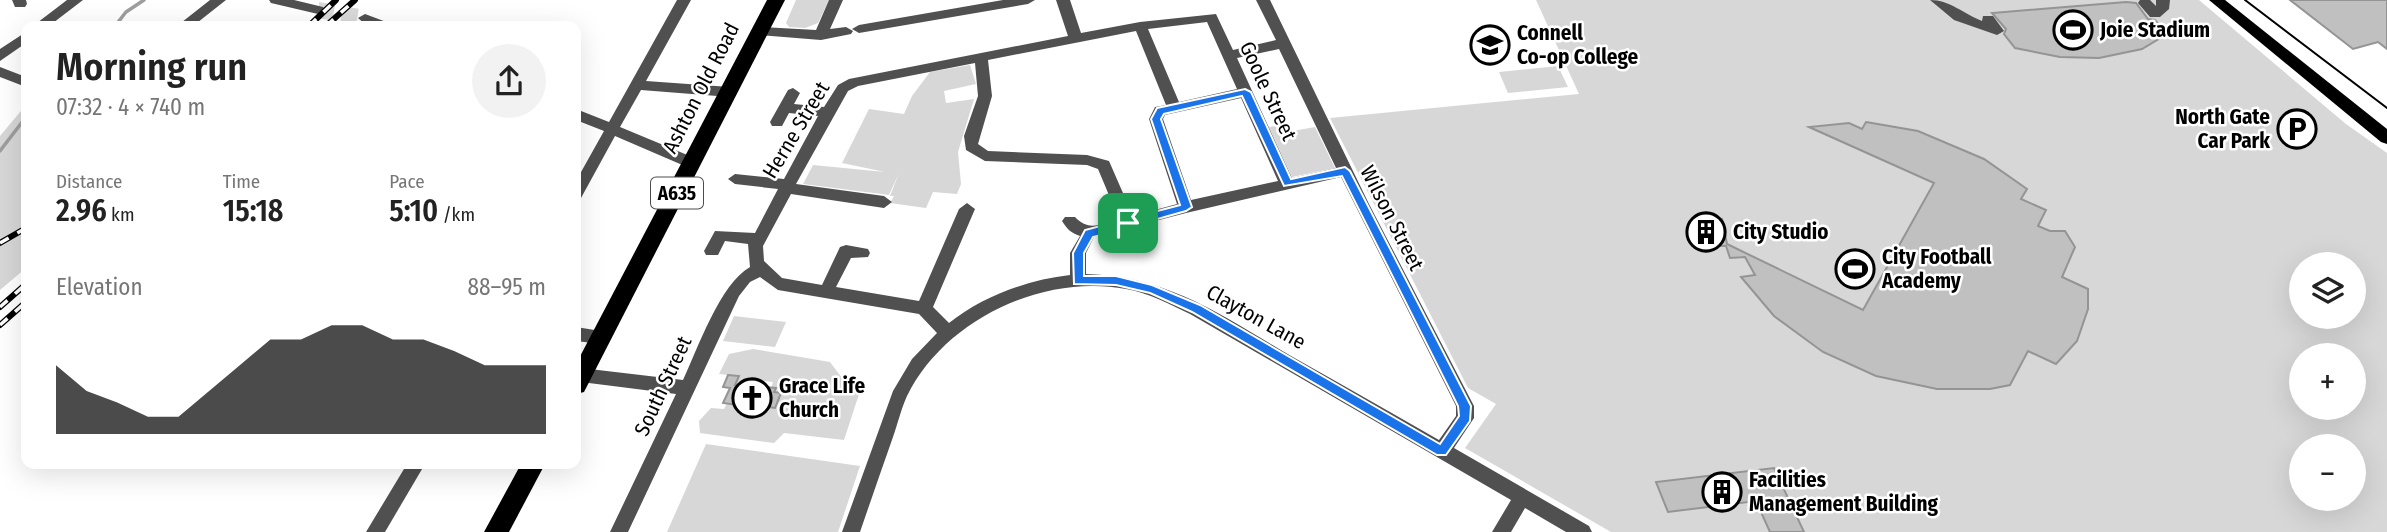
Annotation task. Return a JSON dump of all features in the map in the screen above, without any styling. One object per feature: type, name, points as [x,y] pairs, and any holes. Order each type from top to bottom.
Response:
[{"type":"highway","name":"Ashton Old Road","points":[[581,374],[776,0]]},
{"type":"highway","points":[[496,532],[530,469]]},
{"type":"main road","points":[[2216,0],[2387,138]]},
{"type":"street","points":[[47,21],[76,0]]},
{"type":"street","points":[[191,21],[219,0]]},
{"type":"street","points":[[276,0],[318,10]]},
{"type":"street","points":[[581,185],[684,0]]},
{"type":"street","points":[[821,35],[836,0]]},
{"type":"street","points":[[760,31],[821,35],[1028,0]]},
{"type":"street","points":[[1063,0],[1076,40]]},
{"type":"street","name":"Wilson Street","points":[[1263,0],[1345,171],[1465,406],[1465,418],[1442,451]]},
{"type":"street","points":[[1937,0],[1959,17],[1997,31],[1988,19]]},
{"type":"street","points":[[2145,3],[2155,14],[2162,9],[2164,0]]},
{"type":"street","name":"Herne Street","points":[[760,269],[754,255],[759,239],[843,88],[854,82],[1140,26],[1211,17]]},
{"type":"street","name":"Goole Street","points":[[1211,17],[1287,183]]},
{"type":"street","points":[[365,18],[372,21]]},
{"type":"street","points":[[1140,26],[1174,107]]},
{"type":"street","points":[[0,56],[21,40]]},
{"type":"street","points":[[1229,55],[1284,43]]},
{"type":"street","points":[[981,59],[986,92],[971,137],[971,146],[985,156],[1097,162],[1108,170],[1128,223]]},
{"type":"street","points":[[0,72],[21,80]]},
{"type":"street","points":[[638,85],[730,92]]},
{"type":"street","points":[[1186,207],[1156,119],[1160,111],[1245,92]]},
{"type":"street","points":[[777,122],[793,93]]},
{"type":"street","points":[[785,108],[827,113]]},
{"type":"street","points":[[581,116],[692,163]]},
{"type":"street","points":[[1070,221],[1077,229],[1089,233],[1186,207],[1345,171]]},
{"type":"street","points":[[735,179],[884,202]]},
{"type":"street","points":[[924,308],[967,209]]},
{"type":"street","points":[[1078,281],[1078,253],[1089,233]]},
{"type":"street","points":[[712,251],[720,235],[759,239]]},
{"type":"street","points":[[826,292],[846,251],[862,253]]},
{"type":"street","points":[[760,269],[778,284],[924,308],[948,333]]},
{"type":"street","name":"South Street","points":[[619,532],[738,283],[760,269]]},
{"type":"street","name":"Clayton Lane","points":[[851,532],[905,384],[917,364],[966,318],[1008,296],[1049,284],[1078,281],[1116,281],[1152,289],[1196,309],[1583,532]]},
{"type":"street","points":[[581,335],[601,337]]},
{"type":"street","points":[[581,380],[688,388]]},
{"type":"street","points":[[375,532],[413,469]]},
{"type":"street","points":[[1501,532],[1522,496]]},
{"type":"shaded area","points":[[796,0],[829,0],[818,23],[805,28],[789,27],[786,23]]},
{"type":"shaded area","name":"City Football Academy","points":[[1536,0],[2199,0],[2346,124],[2387,153],[2387,532],[1611,532],[1465,448],[1496,404],[1468,388],[1330,118],[1579,94]]},
{"type":"shaded area","points":[[970,65],[976,84],[944,91],[946,103],[974,99],[958,152],[961,184],[957,194],[933,192],[926,208],[890,203],[899,173],[889,195],[803,184],[813,165],[885,172],[842,163],[869,109],[904,114],[912,96],[930,72]]},
{"type":"shaded area","points":[[1558,66],[1568,87],[1508,93],[1499,72]]},
{"type":"shaded area","points":[[21,111],[21,272],[0,290],[0,136]]},
{"type":"shaded area","points":[[1290,124],[1293,131],[1315,127],[1335,168],[1292,177],[1269,127]]},
{"type":"shaded area","points":[[734,316],[786,322],[775,347],[723,341]]},
{"type":"shaded area","points":[[753,349],[830,362],[845,382],[855,383],[861,388],[844,440],[784,433],[774,443],[700,433],[699,421],[711,408],[724,409],[727,403],[753,407],[751,414],[760,415],[768,407],[775,408],[781,393],[774,392],[775,389],[771,388],[773,382],[764,381],[761,388],[735,385],[738,376],[719,374],[729,354]]},
{"type":"shaded area","points":[[706,444],[860,466],[838,532],[667,532]]},
{"type":"building","points":[[2290,0],[2387,0],[2387,49],[2378,42],[2353,49]]},
{"type":"building","name":"Joie Stadium","points":[[2136,3],[2148,19],[2155,20],[2167,34],[2142,49],[2099,58],[2060,57],[2015,48],[2004,34],[2006,29],[1992,13]]},
{"type":"building","points":[[1866,122],[1918,131],[1984,159],[2027,189],[2021,199],[2046,210],[2038,226],[2050,231],[2065,231],[2075,247],[2062,277],[2088,289],[2088,309],[2077,341],[2056,364],[2028,351],[2010,385],[1990,389],[1937,389],[1876,376],[1823,352],[1774,316],[1741,277],[1755,275],[1745,257],[1730,258],[1726,246],[1699,245],[1693,218],[1722,219],[1727,244],[1863,310],[1934,183],[1809,127],[1849,123],[1862,129]]},
{"type":"building","name":"Grace Life Church","points":[[728,375],[739,376],[735,385],[776,388],[774,392],[781,393],[775,408],[768,407],[760,415],[750,414],[753,407],[723,403],[730,388],[723,387]]},
{"type":"building","name":"Facilities Management Building","points":[[1774,468],[1804,532],[1770,532],[1756,501],[1668,512],[1656,482]]},
{"type":"waterway","points":[[119,21],[126,12],[144,0]]},
{"type":"waterway","points":[[0,151],[21,124]]},
{"type":"tunnel","points":[[318,10],[365,18]]},
{"type":"tram line","points":[[2245,0],[2387,108]]},
{"type":"railway","points":[[314,21],[336,0]]},
{"type":"railway","points":[[332,21],[355,0]]},
{"type":"railway","points":[[0,243],[21,231]]},
{"type":"railway","points":[[0,307],[21,288]]},
{"type":"railway","points":[[0,325],[21,306]]},
{"type":"place","name":"Joie Stadium","points":[[2073,30]]},
{"type":"place","name":"Connell Co-op College","points":[[1490,45]]},
{"type":"place","name":"North Gate Car Park","points":[[2297,129]]},
{"type":"place","name":"City Studio","points":[[1706,232]]},
{"type":"place","name":"City Football Academy","points":[[1855,269]]},
{"type":"place","name":"Grace Life Church","points":[[752,398]]},
{"type":"place","name":"Facilities Management Building","points":[[1722,492]]},
{"type":"route","points":[[1245,92],[1287,183],[1345,171],[1465,406],[1465,418],[1442,451],[1355,398],[1196,309],[1152,289],[1116,281],[1078,281],[1078,253],[1089,233],[1128,223],[1186,207],[1156,119],[1160,111],[1245,92]]}]
